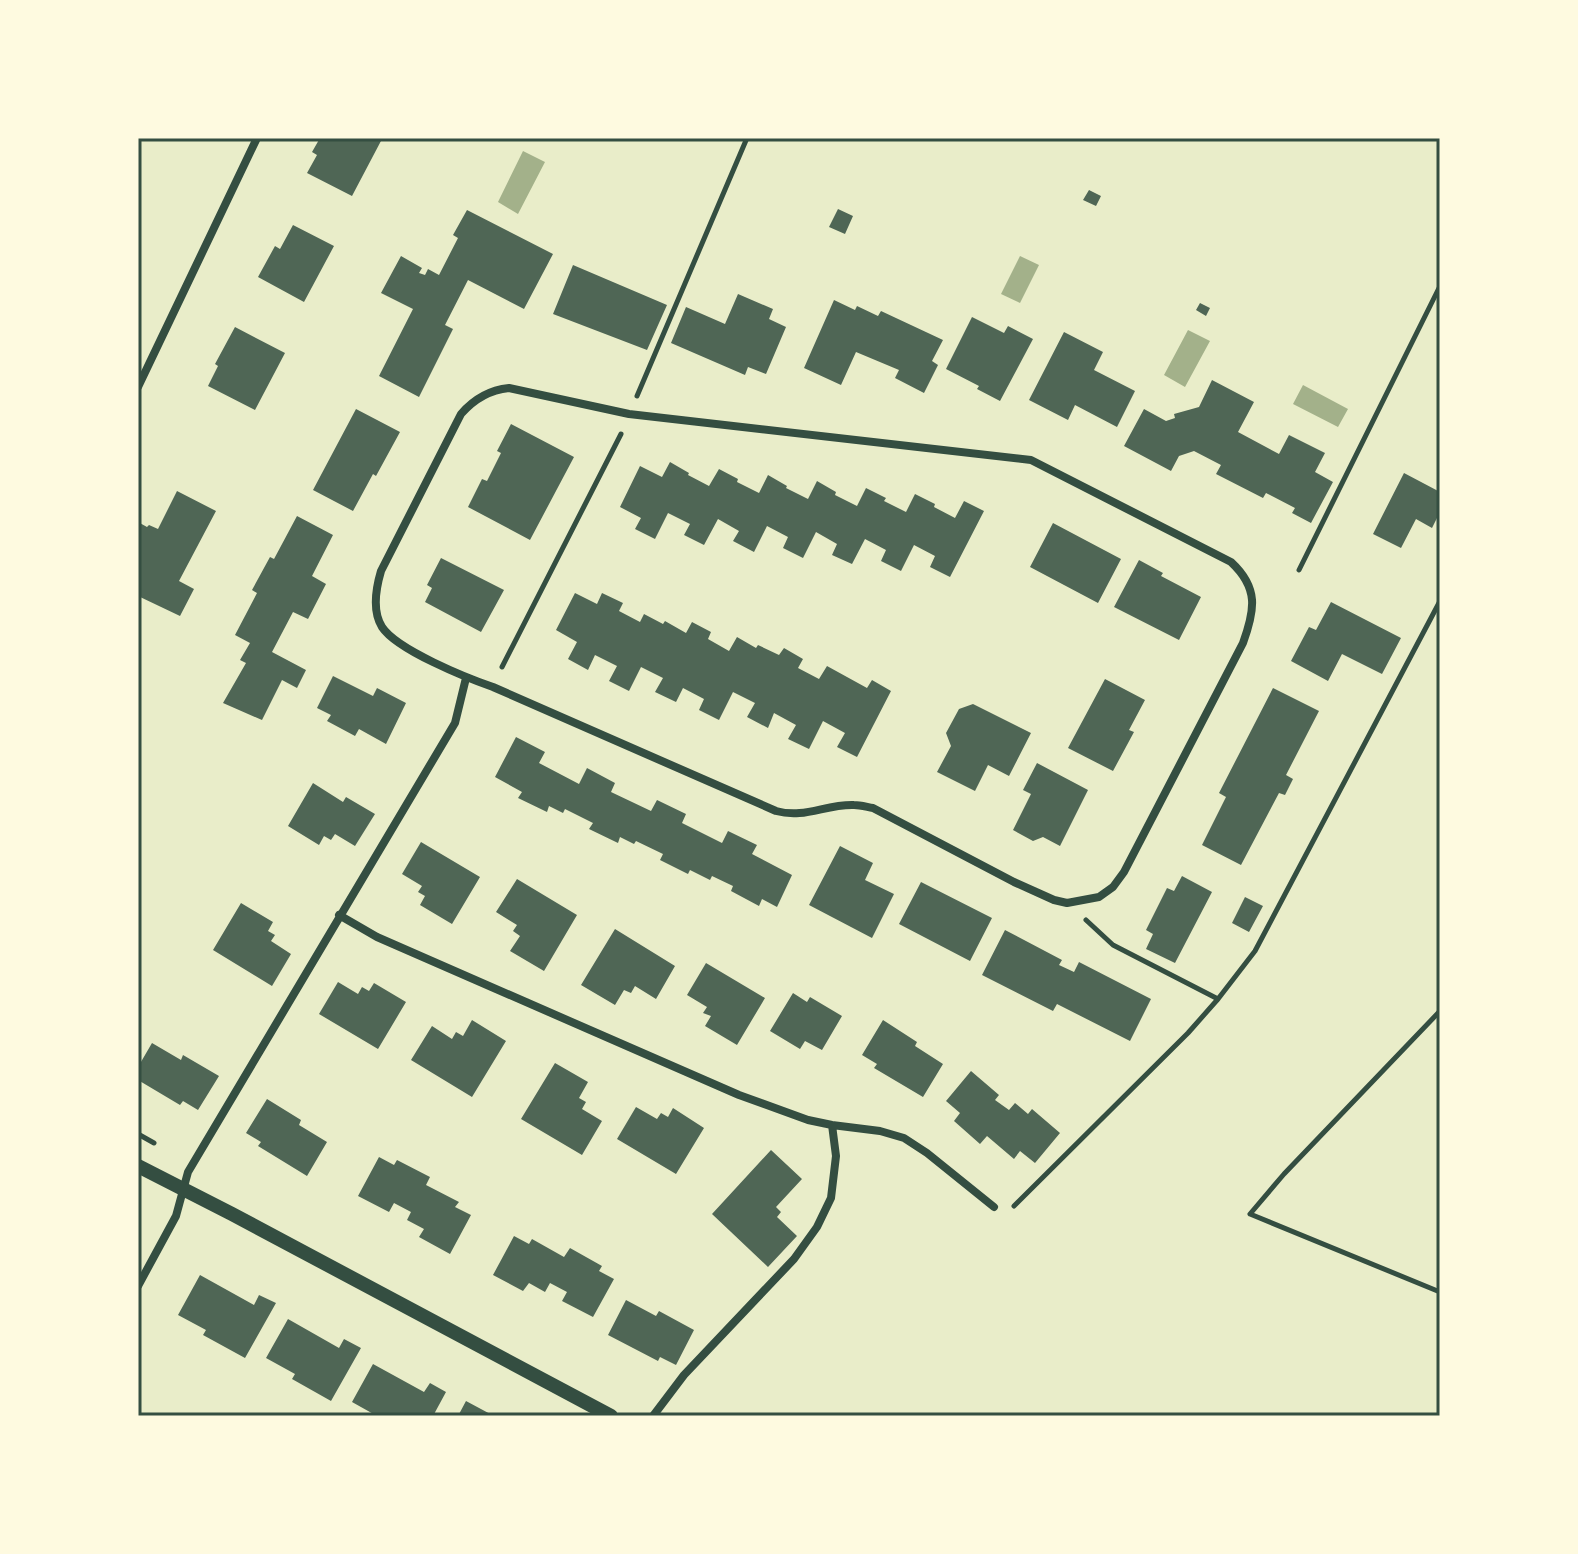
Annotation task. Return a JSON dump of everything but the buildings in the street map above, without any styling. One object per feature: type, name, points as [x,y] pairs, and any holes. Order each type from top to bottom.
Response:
[{"type":"street","points":[[138,387],[257,138]]},
{"type":"street","points":[[509,388],[629,414],[1031,460],[1231,562],[1244,573],[1251,590],[1253,608],[1243,643],[1124,872],[1113,887],[1099,897],[1067,903],[1014,882],[873,808],[854,805],[790,815],[776,811],[466,678],[391,636],[381,626],[377,611],[377,584],[381,571],[461,414],[480,397],[509,388]]},
{"type":"street","points":[[138,1286],[176,1216],[188,1172],[455,723],[466,678]]},
{"type":"street","points":[[339,915],[377,937],[739,1095],[808,1120],[880,1131],[904,1138],[994,1207]]},
{"type":"street","points":[[653,1416],[684,1375],[794,1259],[817,1227],[831,1198],[836,1156],[832,1125]]},
{"type":"street","points":[[138,1166],[611,1416]]},
{"type":"path","points":[[1299,570],[1440,286]]},
{"type":"path","points":[[994,1207],[1013,1206],[1188,1033],[1255,951],[1440,601]]},
{"type":"path","points":[[1067,903],[1113,945],[1218,999]]},
{"type":"path","points":[[1440,1011],[1284,1174],[1250,1214],[1440,1292]]},
{"type":"shaded area","points":[[523,151],[545,162],[518,214],[498,202]]},
{"type":"shaded area","points":[[1020,256],[1039,265],[1020,303],[1001,294]]},
{"type":"shaded area","points":[[1188,330],[1210,341],[1185,387],[1164,375]]},
{"type":"shaded area","points":[[1303,385],[1348,409],[1338,427],[1293,404]]}]
